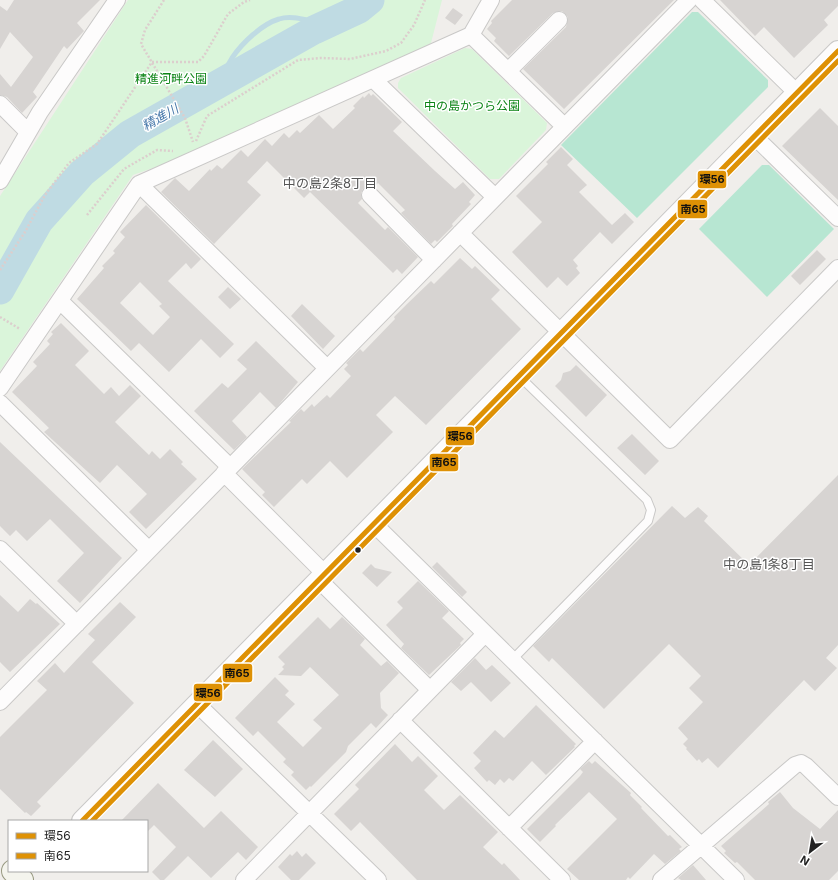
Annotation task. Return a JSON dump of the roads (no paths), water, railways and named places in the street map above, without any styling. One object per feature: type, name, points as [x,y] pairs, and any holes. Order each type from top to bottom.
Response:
[{"type":"main road","points":[[0,858],[8,866]]},
{"type":"main road","points":[[14,872],[23,880]]},
{"type":"street","points":[[0,181],[28,132],[117,0]]},
{"type":"street","points":[[0,388],[139,184],[374,80],[471,35],[491,0]]},
{"type":"street","points":[[1,698],[77,624],[688,0]]},
{"type":"street","points":[[702,0],[797,93]]},
{"type":"street","points":[[508,71],[559,20]]},
{"type":"street","points":[[471,35],[564,126]]},
{"type":"street","points":[[83,820],[838,52]]},
{"type":"street","points":[[374,80],[495,197]]},
{"type":"street","points":[[0,104],[28,132]]},
{"type":"street","points":[[754,136],[838,218]]},
{"type":"street","points":[[139,184],[327,368]]},
{"type":"street","points":[[370,195],[434,260]]},
{"type":"street","points":[[460,233],[670,440],[838,268]]},
{"type":"street","points":[[60,301],[227,470],[322,577],[430,690]]},
{"type":"street","points":[[0,403],[149,550]]},
{"type":"street","points":[[374,524],[736,880]]},
{"type":"street","points":[[0,549],[77,624]]},
{"type":"street","points":[[244,880],[485,634]]},
{"type":"street","points":[[197,704],[378,880]]},
{"type":"street","points":[[400,720],[562,880]]},
{"type":"street","points":[[509,828],[595,741]]},
{"type":"street","points":[[660,880],[795,765],[801,764],[806,766],[838,797]]},
{"type":"street","points":[[23,880],[32,872]]},
{"type":"lane","points":[[512,660],[648,521],[651,510],[647,500],[519,376]]},
{"type":"waterway","name":"精進川","points":[[0,290],[39,221],[82,173],[130,134],[314,30],[359,9],[370,0]]},
{"type":"waterway","points":[[217,84],[236,52],[247,40],[273,21],[285,18],[297,18],[328,23]]},
{"type":"district","name":"中の島2条8丁目","points":[[330,183]]},
{"type":"district","name":"中の島1条8丁目","points":[[769,564]]},
{"type":"park label","name":"精進河畔公園","points":[[171,79]]},
{"type":"park label","name":"中の島かつら公園","points":[[472,106]]}]
